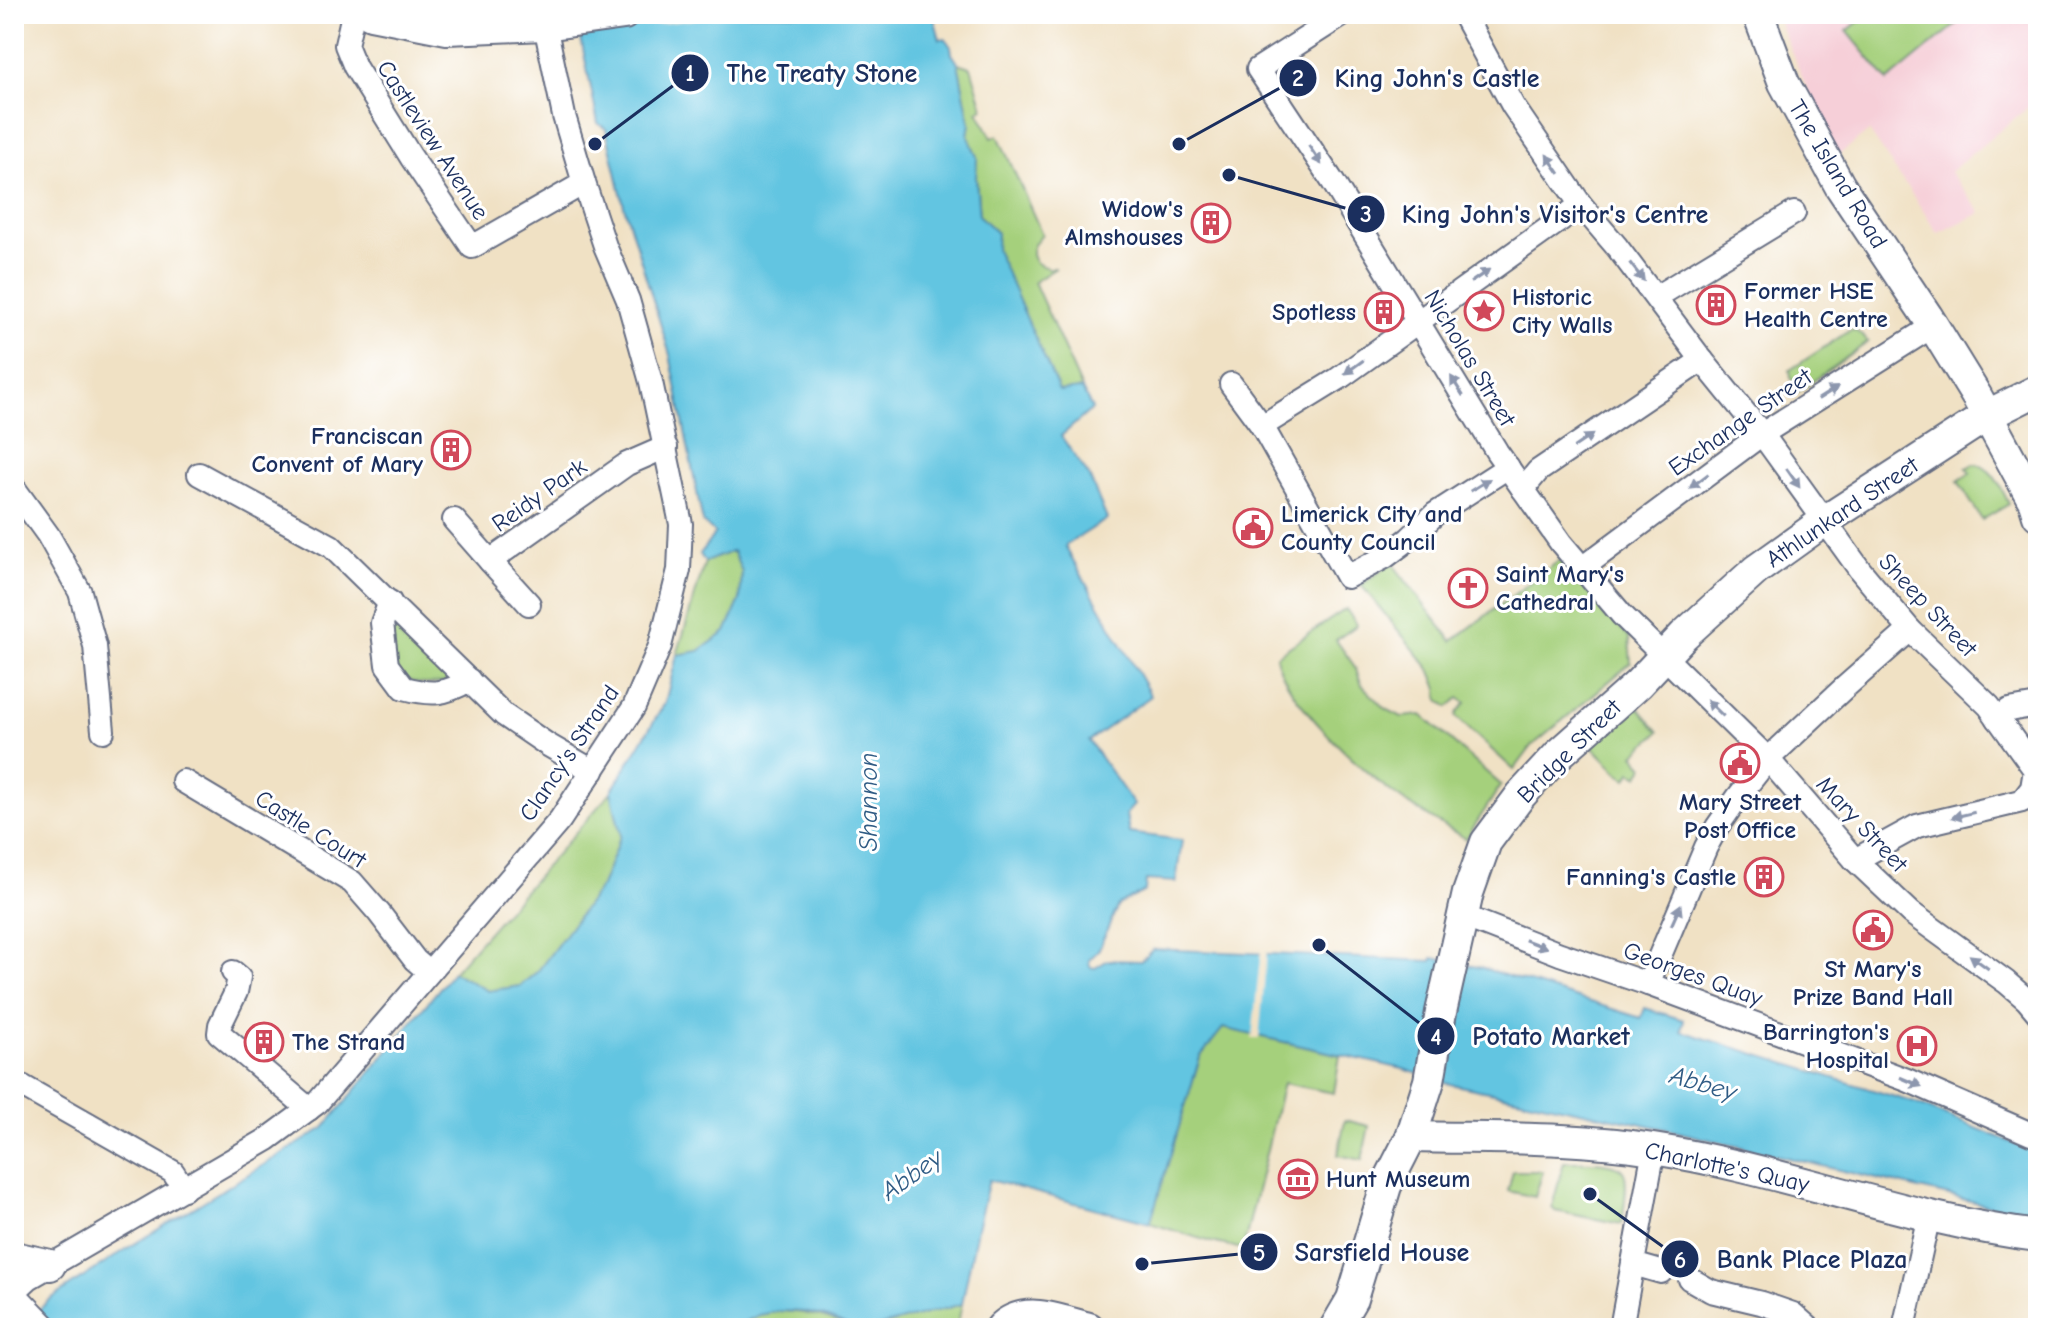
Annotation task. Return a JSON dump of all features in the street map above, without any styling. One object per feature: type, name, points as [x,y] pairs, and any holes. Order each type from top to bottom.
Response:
[{"type":"main road","points":[[371,14],[447,29],[624,14]]},
{"type":"main road","name":"The Island Road","points":[[1758,14],[1784,83],[1840,186],[1988,415],[2038,515]]},
{"type":"main road","name":"Athlunkard Street","points":[[1662,656],[1748,576],[1823,522],[1988,415],[2038,390]]},
{"type":"main road","name":"Bridge Street","points":[[1411,1137],[1429,1081],[1468,893],[1486,842],[1521,795],[1558,755],[1638,684],[1662,656]]},
{"type":"main road","points":[[1335,1328],[1352,1299],[1386,1186],[1411,1137]]},
{"type":"main road","name":"Charlotte's Quay","points":[[1411,1137],[1566,1141],[1654,1149],[1733,1165],[2003,1232],[2038,1236]]},
{"type":"main road","points":[[14,1257],[50,1265]]},
{"type":"main road","points":[[1003,1326],[1017,1317],[1030,1314],[1089,1328]]},
{"type":"street","name":"Castleview Avenue","points":[[353,14],[346,45],[355,67],[472,247],[584,183]]},
{"type":"street","name":"Nicholas Street","points":[[1344,14],[1258,69],[1333,182],[1502,459],[1561,543],[1622,615],[1662,656]]},
{"type":"street","name":"Sheep Street","points":[[1463,14],[1513,106],[1581,205],[1762,434],[1860,570],[1910,630],[1989,706],[2035,770],[2032,788],[2022,801],[1917,826],[1855,860]]},
{"type":"street","name":"Clancy's Strand","points":[[25,1309],[29,1278],[268,1139],[317,1103],[560,820],[634,707],[660,646],[679,570],[681,524],[636,324],[584,183],[540,22]]},
{"type":"street","points":[[1262,426],[1338,379],[1581,205]]},
{"type":"street","points":[[1656,297],[1794,213]]},
{"type":"street","name":"Exchange Street","points":[[1582,568],[1762,434],[1933,326]]},
{"type":"street","points":[[1523,489],[1538,471],[1702,360]]},
{"type":"street","points":[[1231,384],[1262,426],[1347,577],[1385,557],[1409,539],[1502,459]]},
{"type":"street","name":"Reidy Park","points":[[454,520],[490,561],[627,464],[666,447]]},
{"type":"street","points":[[199,474],[331,546],[504,715],[593,771]]},
{"type":"street","points":[[14,488],[48,535],[80,592],[95,646],[103,731]]},
{"type":"street","points":[[490,561],[529,604]]},
{"type":"street","points":[[390,602],[382,623],[387,665],[404,688],[427,694],[452,690],[469,680]]},
{"type":"street","points":[[1648,984],[1706,847],[1738,797],[1768,759],[1910,630]]},
{"type":"street","name":"Mary Street","points":[[1662,656],[1768,759],[1855,860],[1911,913],[2006,982],[2038,1013]]},
{"type":"street","points":[[1998,719],[2009,710],[2038,705]]},
{"type":"street","name":"Castle Court","points":[[183,781],[352,882],[415,960],[429,972]]},
{"type":"street","name":"Georges Quay","points":[[1460,929],[1560,954],[1648,984],[1907,1080],[2038,1136]]},
{"type":"street","points":[[233,972],[239,977],[236,992],[220,1025],[214,1029],[309,1109]]},
{"type":"street","points":[[22,1086],[173,1172],[184,1189]]},
{"type":"street","points":[[1621,1328],[1654,1149]]},
{"type":"street","points":[[1904,1328],[1929,1215]]},
{"type":"street","points":[[1633,1264],[1661,1272]]},
{"type":"street","points":[[1690,1279],[1711,1291],[1793,1314],[1809,1328]]},
{"type":"shaded area","points":[[1784,14],[2038,14],[2038,99],[1950,172],[1981,213],[1938,233],[1869,131],[1836,157],[1777,18]]},
{"type":"green space","points":[[1868,14],[1969,14],[1888,81],[1847,31]]},
{"type":"green space","points":[[958,63],[971,67],[983,108],[978,111],[992,138],[998,135],[1042,234],[1033,247],[1033,257],[1042,266],[1056,268],[1034,282],[1082,389],[1059,391],[995,249],[997,233],[979,216],[977,157],[968,135],[970,123]]},
{"type":"green space","points":[[1854,330],[1868,342],[1798,392],[1790,370]]},
{"type":"green space","points":[[1975,464],[1991,474],[2009,504],[1982,520],[1958,481],[1970,473],[1966,468]]},
{"type":"green space","points":[[733,551],[742,572],[740,600],[726,632],[699,651],[677,655],[705,562]]},
{"type":"green space","points":[[1560,560],[1629,637],[1631,663],[1532,746],[1514,770],[1456,717],[1466,703],[1459,698],[1448,707],[1439,700],[1430,669],[1361,585],[1392,563],[1452,641]]},
{"type":"green space","points":[[1346,609],[1357,625],[1336,640],[1355,667],[1362,685],[1384,708],[1402,717],[1422,715],[1501,785],[1466,839],[1405,802],[1345,752],[1308,713],[1282,674],[1276,656]]},
{"type":"green space","points":[[403,629],[448,673],[449,682],[411,682],[399,673],[393,658],[391,632]]},
{"type":"green space","points":[[1637,706],[1659,732],[1634,755],[1644,766],[1639,776],[1631,772],[1627,779],[1591,745]]},
{"type":"green space","points":[[611,792],[621,835],[601,886],[538,971],[520,986],[488,991],[453,972]]},
{"type":"green space","points":[[1223,1028],[1340,1055],[1334,1093],[1283,1083],[1243,1249],[1150,1223],[1200,1057]]},
{"type":"green space","points":[[1345,1120],[1369,1126],[1362,1160],[1338,1155]]},
{"type":"green space","points":[[1564,1162],[1614,1165],[1624,1173],[1622,1224],[1555,1211],[1552,1207]]},
{"type":"green space","points":[[1513,1171],[1543,1171],[1535,1197],[1508,1191]]},
{"type":"green space","points":[[962,1304],[957,1328],[874,1328]]},
{"type":"green space","points":[[781,1311],[817,1316],[852,1328],[732,1328],[759,1315]]},
{"type":"water","points":[[582,14],[933,14],[940,39],[945,38],[951,47],[958,63],[970,123],[968,135],[977,157],[979,216],[997,233],[996,249],[1059,391],[1082,389],[1092,409],[1061,436],[1089,476],[1107,519],[1065,546],[1151,696],[1089,741],[1134,805],[1126,814],[1129,833],[1182,840],[1176,882],[1146,880],[1145,891],[1118,905],[1098,951],[1089,960],[1090,967],[1095,968],[1108,960],[1141,961],[1153,949],[1432,961],[1433,958],[1482,968],[1641,1018],[1645,1008],[1684,1020],[1681,1031],[1915,1103],[2038,1151],[2038,1217],[1657,1127],[1450,1084],[1403,1069],[1223,1028],[1200,1057],[1150,1223],[989,1180],[962,1304],[874,1328],[852,1328],[805,1312],[781,1311],[759,1315],[732,1328],[20,1328],[49,1300],[134,1244],[324,1128],[453,972],[488,991],[520,986],[538,971],[601,886],[621,835],[611,792],[665,703],[677,655],[699,651],[726,632],[740,600],[742,572],[733,551],[705,562],[700,554],[715,533],[703,523],[670,355],[624,206],[606,129],[598,123],[580,34]]},
{"type":"pier","points":[[582,14],[736,14],[580,34]]},
{"type":"pier","points":[[1261,949],[1267,950],[1259,1039],[1252,1039]]},
{"type":"place","name":"The Treaty Stone","points":[[595,144]]},
{"type":"place","name":"King John's Castle","points":[[1179,144]]},
{"type":"place","name":"King John's Visitor's Centre","points":[[1229,175]]},
{"type":"place","name":"Widow's Almshouses","points":[[1211,223]]},
{"type":"place","name":"Former HSE Health Centre","points":[[1716,305]]},
{"type":"place","name":"Historic City Walls","points":[[1484,311]]},
{"type":"place","name":"Spotless","points":[[1384,312]]},
{"type":"place","name":"Franciscan Convent of Mary","points":[[451,450]]},
{"type":"place","name":"Limerick City and County Council","points":[[1253,528]]},
{"type":"place","name":"Saint Mary's Cathedral","points":[[1468,588]]},
{"type":"place","name":"Mary Street Post Office","points":[[1740,763]]},
{"type":"place","name":"Fanning's Castle","points":[[1764,877]]},
{"type":"place","name":"St Mary's Prize Band Hall","points":[[1873,930]]},
{"type":"place","name":"Potato Market","points":[[1319,945]]},
{"type":"place","name":"The Strand","points":[[264,1042]]},
{"type":"place","name":"Barrington's Hospital","points":[[1917,1046]]},
{"type":"place","name":"Hunt Museum","points":[[1298,1179]]},
{"type":"place","name":"Bank Place Plaza","points":[[1590,1194]]},
{"type":"place","name":"Sarsfield House","points":[[1142,1264]]},
{"type":"water label","name":"Shannon","points":[[869,802]]},
{"type":"water label","name":"Abbey","points":[[1703,1084]]},
{"type":"water label","name":"Abbey","points":[[912,1175]]}]
